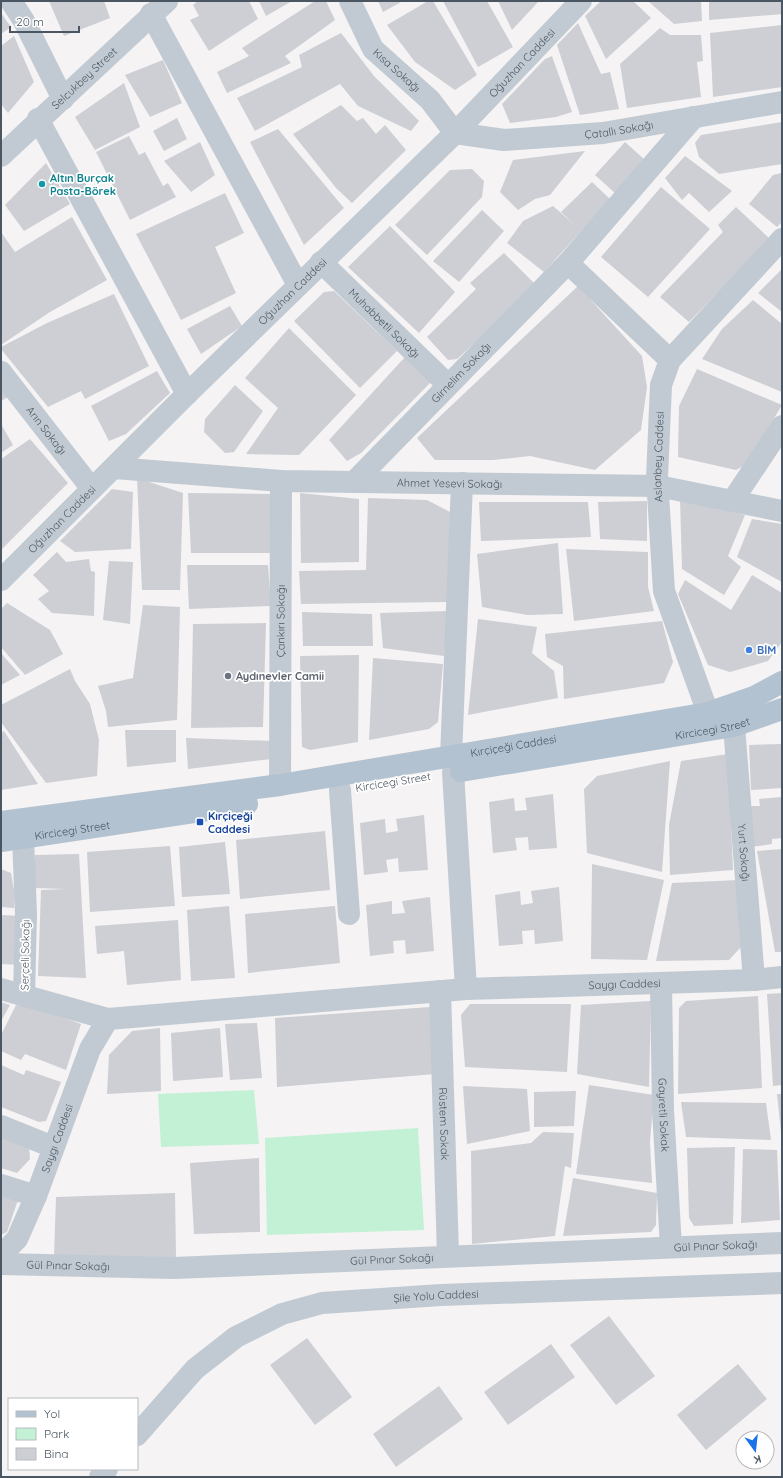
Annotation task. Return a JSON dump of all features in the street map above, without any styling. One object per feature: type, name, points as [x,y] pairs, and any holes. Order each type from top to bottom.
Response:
[{"type":"main road","name":"Kırçiçeği Caddesi","points":[[1,822],[280,785],[452,765],[708,713],[754,697],[782,682]]},
{"type":"main road","name":"Kircicegi Street","points":[[1,841],[340,790],[452,765],[734,726],[782,709]]},
{"type":"street","points":[[11,1],[24,21],[63,99]]},
{"type":"street","name":"Kısa Sokağı","points":[[350,1],[373,49],[430,100],[455,133]]},
{"type":"street","name":"Oğuzhan Caddesi","points":[[1,580],[187,394],[455,133],[581,1]]},
{"type":"street","points":[[159,7],[298,285]]},
{"type":"street","name":"Selcukbey Street","points":[[1,156],[159,7]]},
{"type":"street","name":"Çatallı Sokağı","points":[[455,133],[504,140],[603,133],[782,102]]},
{"type":"street","name":"Girnelim Sokağı","points":[[354,482],[568,263],[694,118]]},
{"type":"street","points":[[38,120],[187,394]]},
{"type":"street","name":"Aslanbey Caddesi","points":[[708,713],[664,591],[658,486],[660,384],[670,360],[782,239]]},
{"type":"street","name":"Muhabbetli Sokağı","points":[[322,262],[448,386]]},
{"type":"street","points":[[568,263],[670,360]]},
{"type":"street","name":"Arın Sokağı","points":[[1,372],[92,489]]},
{"type":"street","points":[[733,500],[782,426]]},
{"type":"street","name":"Ahmet Yesevi Sokağı","points":[[114,468],[281,481],[658,486],[782,511]]},
{"type":"street","name":"Çankırı Sokağı","points":[[280,785],[281,481]]},
{"type":"street","points":[[462,483],[452,765],[466,989]]},
{"type":"street","name":"Yurt Sokağı","points":[[734,726],[754,980]]},
{"type":"street","points":[[340,790],[349,914]]},
{"type":"street","name":"Serçeli Sokağı","points":[[23,837],[26,914],[24,996]]},
{"type":"street","name":"Saygı Caddesi","points":[[1,1255],[17,1239],[36,1196],[90,1049],[108,1019],[466,989],[754,980],[782,977]]},
{"type":"street","name":"Gayretli Sokak","points":[[661,983],[663,1110],[671,1247]]},
{"type":"street","points":[[1,990],[108,1019]]},
{"type":"street","name":"Rüstem Sokak","points":[[440,991],[448,1256]]},
{"type":"street","points":[[1,1126],[53,1147]]},
{"type":"street","points":[[1,1185],[36,1196]]},
{"type":"street","name":"Gül Pınar Sokağı","points":[[1,1264],[174,1268],[782,1243]]},
{"type":"street","name":"Şile Yolu Caddesi","points":[[138,1434],[195,1369],[236,1337],[282,1314],[322,1303],[441,1295],[782,1283]]},
{"type":"green space","points":[[254,1090],[259,1144],[161,1147],[158,1094]]},
{"type":"green space","points":[[418,1128],[424,1230],[267,1235],[265,1138]]},
{"type":"building","points":[[49,1],[104,1],[110,18],[64,36]]},
{"type":"building","points":[[198,1],[249,1],[258,19],[209,51],[190,20],[199,16],[193,5]]},
{"type":"building","points":[[259,1],[292,1],[266,16]]},
{"type":"building","points":[[315,1],[326,1],[335,20],[285,56],[291,63],[227,93],[217,72],[249,56],[242,48]]},
{"type":"building","points":[[378,1],[403,1],[383,12]]},
{"type":"building","points":[[428,1],[433,1],[477,75],[455,90],[415,62],[387,25]]},
{"type":"building","points":[[443,1],[487,1],[513,47],[478,67]]},
{"type":"building","points":[[498,1],[539,1],[512,30]]},
{"type":"building","points":[[601,1],[633,1],[651,18],[606,59],[585,16]]},
{"type":"building","points":[[648,1],[701,1],[702,21],[674,24]]},
{"type":"building","points":[[709,1],[782,1],[782,14],[709,20]]},
{"type":"building","points":[[1,13],[11,27],[1,34]]},
{"type":"building","points":[[578,23],[601,74],[610,72],[619,109],[580,115],[557,45]]},
{"type":"building","points":[[782,25],[782,87],[713,97],[710,33]]},
{"type":"building","points":[[660,28],[670,35],[701,35],[703,61],[697,62],[701,97],[627,108],[620,64]]},
{"type":"building","points":[[341,33],[374,76],[419,121],[411,131],[358,106],[340,84],[255,131],[237,98],[302,67],[299,55]]},
{"type":"building","points":[[14,36],[34,82],[8,113],[1,104],[1,46]]},
{"type":"building","points":[[552,56],[572,112],[556,117],[510,123],[502,104],[545,59]]},
{"type":"building","points":[[163,60],[182,103],[150,117],[125,75]]},
{"type":"building","points":[[124,83],[140,127],[95,150],[75,117]]},
{"type":"building","points":[[341,105],[357,121],[363,118],[376,134],[385,125],[406,150],[352,203],[336,188],[293,134]]},
{"type":"building","points":[[177,118],[187,139],[164,151],[153,131]]},
{"type":"building","points":[[782,122],[782,164],[719,174],[699,157],[695,143],[701,135]]},
{"type":"building","points":[[278,129],[344,208],[304,245],[250,142]]},
{"type":"building","points":[[129,136],[139,155],[145,152],[163,186],[168,183],[176,197],[130,220],[96,152]]},
{"type":"building","points":[[200,142],[215,175],[191,192],[164,161]]},
{"type":"building","points":[[625,142],[645,160],[616,194],[595,175]]},
{"type":"building","points":[[585,151],[550,195],[535,199],[518,210],[500,192],[513,160]]},
{"type":"building","points":[[685,156],[732,191],[709,212],[689,193],[682,200],[665,178]]},
{"type":"building","name":"Altın Burçak Pasta-Börek","points":[[46,163],[70,204],[24,231],[5,205]]},
{"type":"building","points":[[472,169],[484,181],[482,197],[427,255],[395,225],[450,170]]},
{"type":"building","points":[[782,173],[782,222],[777,227],[749,204],[773,175]]},
{"type":"building","points":[[592,182],[610,199],[544,272],[507,243],[523,221],[553,206],[576,226],[561,212]]},
{"type":"building","points":[[661,187],[710,229],[648,297],[601,257]]},
{"type":"building","points":[[225,193],[244,233],[215,247],[236,293],[181,320],[136,234]]},
{"type":"building","points":[[736,207],[770,239],[689,322],[660,297],[723,232],[718,225]]},
{"type":"building","points":[[482,210],[504,231],[459,282],[433,261]]},
{"type":"building","points":[[72,217],[107,280],[50,312],[1,345],[1,232],[15,252]]},
{"type":"building","points":[[390,226],[455,292],[419,333],[348,267]]},
{"type":"building","points":[[504,253],[537,286],[457,359],[448,360],[427,337],[476,289],[470,283]]},
{"type":"building","points":[[782,269],[782,312],[758,293]]},
{"type":"building","points":[[578,286],[642,356],[647,387],[641,430],[595,470],[530,456],[493,460],[435,460],[417,438]]},
{"type":"building","points":[[334,291],[397,351],[360,388],[294,321],[324,292]]},
{"type":"building","points":[[114,294],[149,366],[85,399],[81,391],[48,407],[1,349],[1,347],[47,323]]},
{"type":"building","points":[[753,300],[782,324],[782,392],[702,359],[722,329]]},
{"type":"building","points":[[230,306],[242,326],[201,354],[187,329]]},
{"type":"building","points":[[289,328],[356,395],[299,455],[246,454],[278,408],[245,378]]},
{"type":"building","points":[[405,357],[431,382],[361,453],[347,461],[329,440]]},
{"type":"building","points":[[697,369],[782,405],[747,464],[736,470],[678,457],[679,406]]},
{"type":"building","points":[[157,371],[170,393],[126,434],[109,441],[91,406]]},
{"type":"building","points":[[235,385],[263,411],[234,452],[225,453],[204,432],[205,419]]},
{"type":"building","points":[[1,389],[8,397],[1,401]]},
{"type":"building","points":[[1,424],[13,445],[1,453]]},
{"type":"building","points":[[30,439],[68,483],[1,550],[1,459]]},
{"type":"building","points":[[137,478],[183,493],[180,590],[142,590]]},
{"type":"building","points":[[112,489],[133,492],[131,549],[75,552],[60,541]]},
{"type":"building","points":[[188,493],[271,494],[270,553],[191,553]]},
{"type":"building","points":[[300,493],[359,499],[359,562],[301,563]]},
{"type":"building","points":[[368,498],[427,500],[450,512],[448,602],[301,604],[299,571],[366,570]]},
{"type":"building","points":[[680,499],[745,515],[728,556],[741,567],[724,595],[682,569]]},
{"type":"building","points":[[647,501],[647,541],[600,539],[598,502]]},
{"type":"building","points":[[479,502],[588,502],[591,537],[481,541]]},
{"type":"building","points":[[752,519],[782,524],[782,582],[737,557]]},
{"type":"building","points":[[558,543],[563,614],[527,615],[482,607],[477,554]]},
{"type":"building","points":[[566,549],[648,552],[648,587],[654,611],[574,621]]},
{"type":"building","points":[[57,552],[66,562],[89,559],[91,571],[95,572],[94,616],[52,613],[38,599],[49,591],[33,575]]},
{"type":"building","points":[[109,561],[133,562],[130,624],[103,620]]},
{"type":"building","points":[[187,565],[268,565],[271,606],[189,609]]},
{"type":"building","points":[[752,575],[782,593],[782,642],[768,661],[730,672],[708,665],[678,594],[685,580],[731,610]]},
{"type":"building","points":[[7,603],[50,630],[63,654],[25,675],[1,647],[1,609]]},
{"type":"building","points":[[143,605],[180,607],[177,720],[108,727],[106,711],[98,686],[133,678]]},
{"type":"building","points":[[449,611],[444,656],[383,648],[380,613]]},
{"type":"building","points":[[302,612],[372,614],[373,646],[303,646]]},
{"type":"building","points":[[478,619],[537,627],[532,653],[554,671],[558,698],[468,715]]},
{"type":"building","points":[[662,621],[673,662],[664,683],[564,699],[563,666],[547,657],[545,634]]},
{"type":"building","name":"Aydınevler Camii","points":[[266,623],[263,727],[191,728],[193,624]]},
{"type":"building","points":[[1,653],[20,675],[1,685]]},
{"type":"building","points":[[359,655],[358,742],[310,750],[302,747],[300,656]]},
{"type":"building","points":[[373,658],[443,664],[438,722],[429,729],[369,740]]},
{"type":"building","points":[[70,669],[75,681],[90,704],[99,740],[97,776],[46,783],[1,722],[1,705]]},
{"type":"building","points":[[125,730],[176,730],[176,762],[127,767]]},
{"type":"building","points":[[4,731],[38,784],[1,790],[1,733]]},
{"type":"building","points":[[186,738],[272,741],[271,759],[188,769]]},
{"type":"building","points":[[781,744],[782,788],[751,790],[749,745]]},
{"type":"building","points":[[728,754],[733,870],[670,875],[669,825],[681,761]]},
{"type":"building","points":[[670,761],[662,872],[587,853],[584,789],[597,776]]},
{"type":"building","points":[[553,794],[557,848],[529,850],[528,837],[515,838],[517,850],[493,853],[489,802],[514,798],[515,811],[527,810],[525,798]]},
{"type":"building","points":[[781,797],[782,838],[772,839],[772,844],[751,847],[749,806],[760,806],[759,799]]},
{"type":"building","points":[[424,815],[428,870],[399,872],[398,858],[386,860],[388,872],[364,875],[360,823],[385,819],[386,833],[398,831],[396,819]]},
{"type":"building","points":[[325,831],[330,890],[240,899],[236,840]]},
{"type":"building","points":[[225,842],[230,894],[182,897],[179,847]]},
{"type":"building","points":[[170,846],[175,906],[90,912],[87,852]]},
{"type":"building","points":[[782,849],[782,952],[775,952],[757,851]]},
{"type":"building","points":[[79,854],[86,978],[38,976],[41,890],[66,889],[34,888],[35,855]]},
{"type":"building","points":[[592,864],[664,880],[647,960],[591,959]]},
{"type":"building","points":[[1,869],[11,873],[15,896],[14,908],[1,907]]},
{"type":"building","points":[[739,880],[741,947],[729,960],[656,961],[672,883]]},
{"type":"building","points":[[559,887],[563,941],[535,944],[534,930],[522,931],[523,944],[499,946],[495,895],[520,891],[521,905],[533,903],[531,891]]},
{"type":"building","points":[[430,897],[434,951],[406,954],[405,940],[393,941],[394,953],[370,956],[366,905],[392,901],[392,914],[405,913],[402,901]]},
{"type":"building","points":[[229,906],[235,978],[191,981],[187,910]]},
{"type":"building","points":[[335,906],[340,963],[248,973],[245,914]]},
{"type":"building","points":[[1,915],[22,916],[20,965],[1,964]]},
{"type":"building","points":[[178,920],[181,980],[127,985],[124,951],[97,954],[95,926]]},
{"type":"building","points":[[782,993],[782,1085],[773,1086],[767,994]]},
{"type":"building","points":[[758,996],[762,1088],[678,1094],[679,1008],[686,1001]]},
{"type":"building","points":[[651,1001],[649,1087],[577,1074],[581,1005]]},
{"type":"building","points":[[1,1002],[10,1005],[1,1021]]},
{"type":"building","points":[[470,1004],[571,1004],[567,1072],[465,1067],[461,1015]]},
{"type":"building","points":[[16,1005],[43,1010],[81,1024],[66,1070],[25,1054],[21,1060],[1,1051],[1,1035]]},
{"type":"building","points":[[430,1007],[435,1074],[277,1087],[275,1018]]},
{"type":"building","points":[[257,1023],[262,1078],[230,1080],[225,1024]]},
{"type":"building","points":[[160,1028],[161,1091],[107,1094],[109,1055],[132,1031]]},
{"type":"building","points":[[220,1028],[223,1077],[173,1081],[171,1033]]},
{"type":"building","points":[[1,1065],[24,1075],[26,1070],[61,1082],[46,1121],[39,1122],[1,1107]]},
{"type":"building","points":[[589,1085],[654,1095],[650,1141],[652,1183],[576,1174]]},
{"type":"building","points":[[463,1086],[527,1089],[530,1131],[467,1144]]},
{"type":"building","points":[[576,1091],[574,1126],[534,1127],[534,1092]]},
{"type":"building","points":[[777,1094],[782,1094],[782,1132],[781,1132]]},
{"type":"building","points":[[681,1102],[766,1103],[771,1140],[686,1137]]},
{"type":"building","points":[[543,1132],[574,1133],[571,1168],[565,1166],[555,1236],[472,1244],[471,1151],[531,1143]]},
{"type":"building","points":[[1,1137],[29,1146],[30,1159],[17,1173],[1,1168]]},
{"type":"building","points":[[735,1147],[733,1224],[694,1226],[689,1218],[687,1148]]},
{"type":"building","points":[[743,1149],[777,1150],[780,1220],[741,1223]]},
{"type":"building","points":[[259,1158],[260,1232],[194,1234],[190,1163]]},
{"type":"building","points":[[573,1178],[657,1193],[656,1225],[651,1232],[563,1236]]},
{"type":"building","points":[[175,1193],[176,1257],[54,1257],[56,1197]]},
{"type":"building","points":[[1,1196],[18,1200],[7,1232],[1,1235]]},
{"type":"building","points":[[609,1316],[655,1376],[616,1405],[570,1345]]},
{"type":"building","points":[[307,1338],[352,1397],[315,1425],[270,1365]]},
{"type":"building","points":[[551,1344],[575,1377],[508,1425],[484,1392]]},
{"type":"building","points":[[738,1364],[767,1399],[706,1450],[677,1415]]},
{"type":"building","points":[[439,1386],[463,1419],[396,1467],[373,1434]]},
{"type":"place","name":"Altın Burçak Pasta-Börek","points":[[42,184]]},
{"type":"place","name":"BİM","points":[[749,650]]},
{"type":"place","name":"Aydınevler Camii","points":[[228,676]]},
{"type":"place","name":"Kırçiçeği Caddesi","points":[[200,822]]}]
